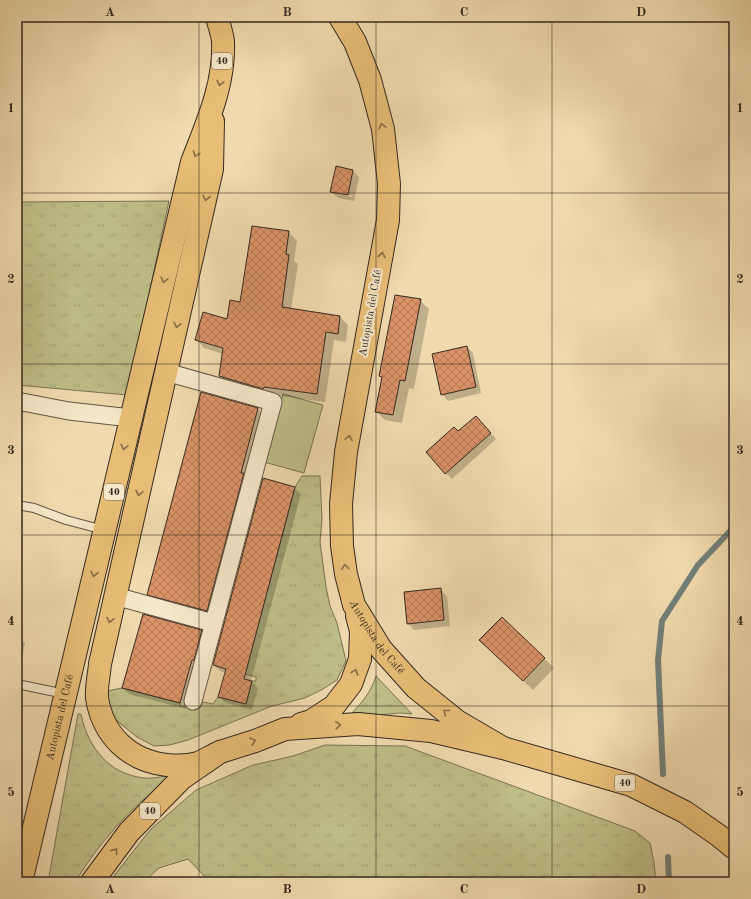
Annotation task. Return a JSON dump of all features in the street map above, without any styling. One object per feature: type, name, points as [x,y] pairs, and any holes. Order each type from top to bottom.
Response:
[{"type":"highway","name":"Autopista del Café","points":[[21,882],[192,162],[214,104],[221,78],[223,40],[217,17]]},
{"type":"highway","name":"Autopista del Café","points":[[340,17],[355,42],[370,80],[383,130],[389,184],[388,220],[346,452],[341,504],[342,546],[346,574],[354,605],[381,649],[416,688],[457,721],[503,748]]},
{"type":"highway","points":[[214,104],[212,168],[100,664],[97,697],[102,718],[111,734],[123,747],[138,757],[153,763],[178,766],[198,763],[220,752]]},
{"type":"highway","points":[[285,729],[311,721],[334,706],[351,684],[361,652],[361,631],[354,605]]},
{"type":"highway","name":"40","points":[[92,882],[128,832],[181,779],[220,752],[285,729],[365,725],[431,731],[503,748],[631,785],[685,812],[734,848]]},
{"type":"street","points":[[166,372],[273,402],[192,701]]},
{"type":"street","points":[[17,401],[69,411],[132,418]]},
{"type":"street","points":[[115,596],[213,623]]},
{"type":"lane","points":[[17,505],[34,508],[66,520],[105,530]]},
{"type":"lane","points":[[17,684],[66,694]]},
{"type":"green space","points":[[169,201],[127,395],[17,385],[17,202]]},
{"type":"green space","points":[[283,394],[323,405],[304,473],[264,462]]},
{"type":"green space","points":[[302,476],[320,476],[322,519],[320,542],[326,587],[330,606],[337,623],[346,661],[337,680],[305,698],[272,706],[188,740],[170,745],[154,746],[137,737],[111,716],[107,691],[122,688],[180,703],[180,706],[200,708],[203,702],[213,704],[218,697],[246,704],[252,681],[256,681],[256,677],[245,674],[295,487]]},
{"type":"green space","points":[[376,676],[412,714],[400,713],[354,717],[352,713],[372,687]]},
{"type":"green space","points":[[78,714],[81,714],[84,726],[95,748],[111,765],[120,771],[132,775],[147,778],[166,776],[168,780],[154,790],[128,814],[105,839],[75,882],[48,882]]},
{"type":"green space","points":[[325,745],[405,746],[635,831],[650,843],[656,882],[210,882],[188,859],[159,868],[144,882],[109,882],[150,830],[196,790],[253,765],[293,756]]},
{"type":"building","points":[[336,166],[353,170],[348,195],[330,192]]},
{"type":"building","points":[[252,226],[289,231],[286,254],[289,255],[282,307],[340,316],[338,334],[326,332],[317,394],[264,387],[263,389],[219,376],[223,348],[195,340],[203,312],[227,319],[230,300],[240,302]]},
{"type":"building","points":[[395,295],[421,299],[405,381],[400,380],[393,415],[375,412],[382,377],[379,376]]},
{"type":"building","points":[[467,346],[476,387],[441,395],[432,354]]},
{"type":"building","points":[[201,392],[258,408],[241,473],[244,473],[207,611],[147,595]]},
{"type":"building","points":[[476,416],[491,433],[445,474],[426,452],[454,427],[458,431]]},
{"type":"building","points":[[263,478],[295,487],[244,679],[252,681],[246,704],[218,697],[226,669],[213,665]]},
{"type":"building","points":[[441,588],[444,620],[407,624],[404,592]]},
{"type":"building","points":[[143,614],[202,630],[180,703],[122,688]]},
{"type":"building","points":[[502,617],[545,658],[523,681],[479,640]]},
{"type":"waterway","points":[[663,774],[658,660],[662,621],[698,565],[734,527]]},
{"type":"waterway","points":[[668,857],[669,882]]}]
